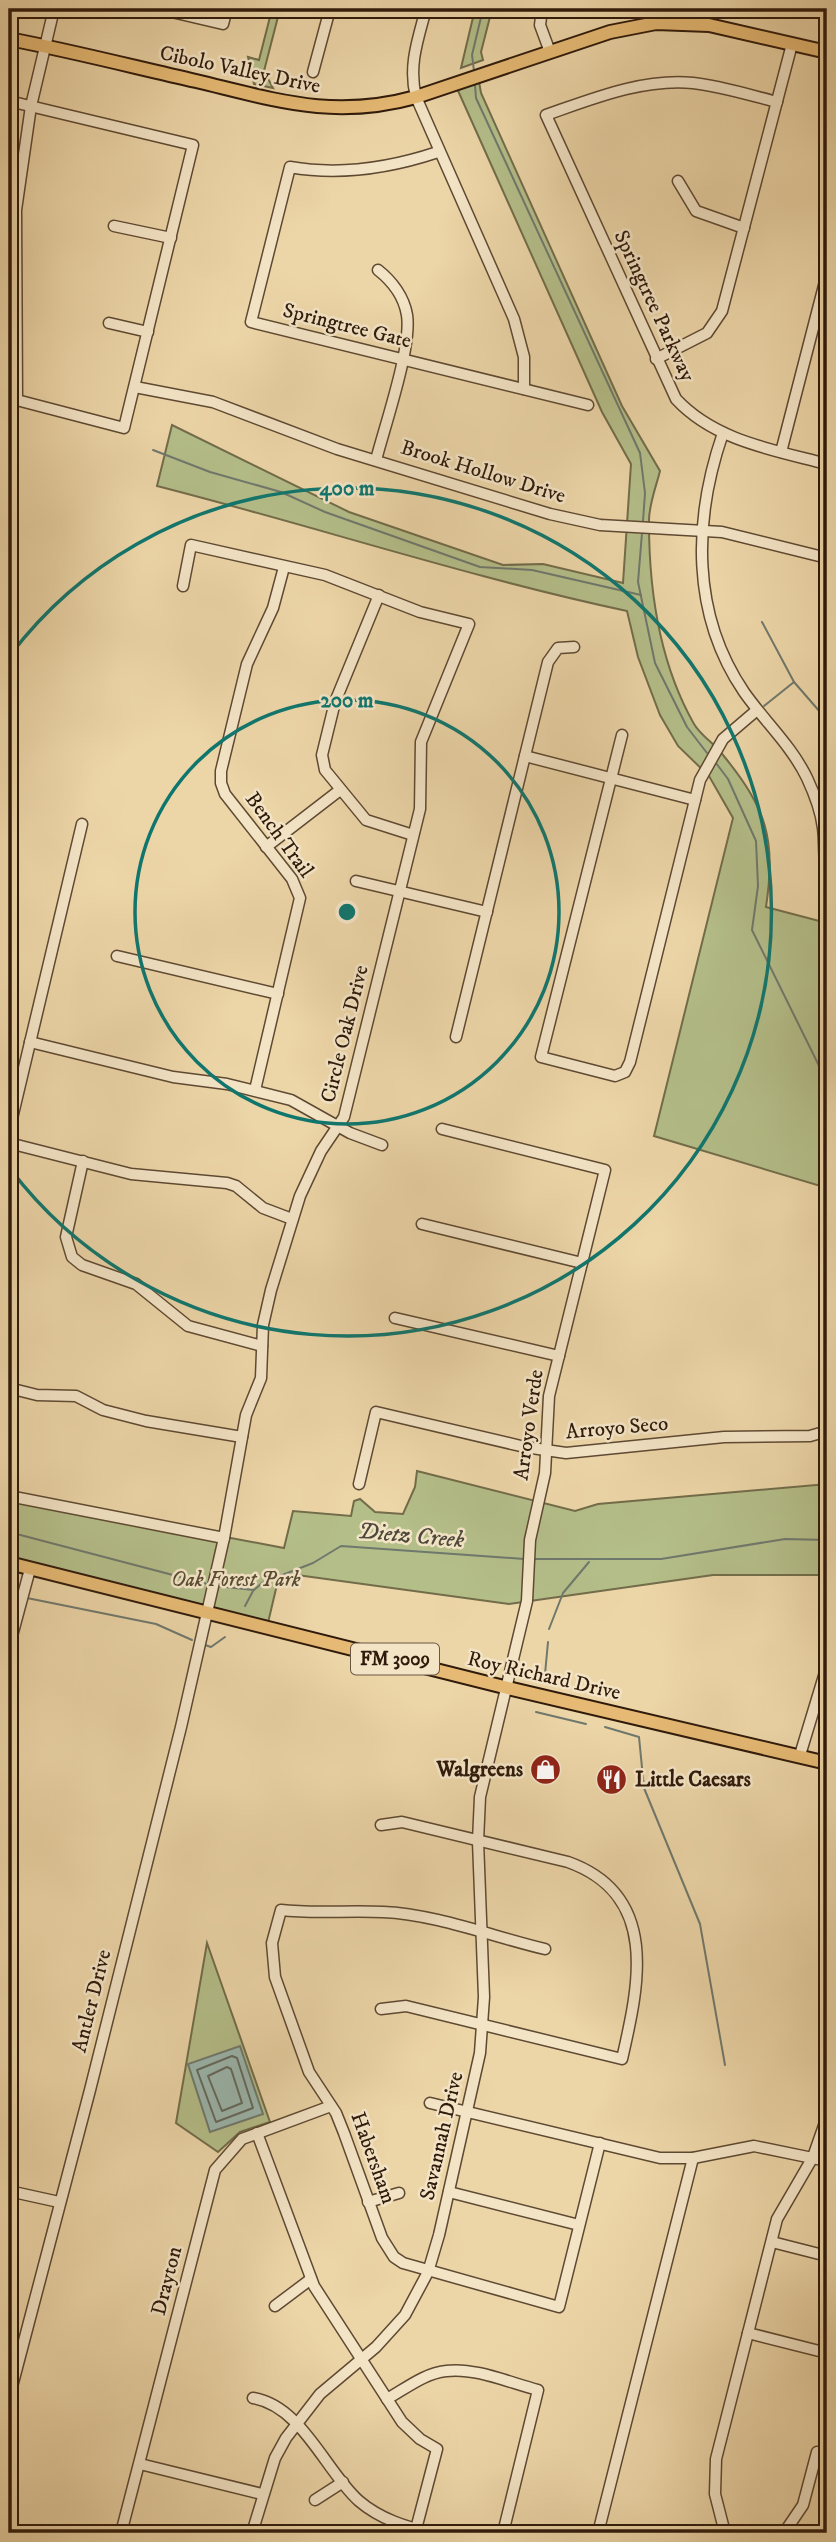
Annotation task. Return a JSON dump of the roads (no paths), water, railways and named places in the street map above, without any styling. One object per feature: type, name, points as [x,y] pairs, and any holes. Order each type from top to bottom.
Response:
[{"type":"main road","name":"Cibolo Valley Drive","points":[[9,39],[312,108],[366,107],[416,97],[610,32],[674,22],[725,27],[827,52]]},
{"type":"main road","name":"Roy Richard Drive","points":[[9,1563],[508,1688],[827,1763]]},
{"type":"street","points":[[9,101],[31,106],[193,145],[124,428],[13,399],[16,210],[31,106],[54,9]]},
{"type":"street","points":[[159,9],[223,24],[227,9]]},
{"type":"street","points":[[313,72],[330,9]]},
{"type":"street","points":[[426,9],[411,78],[438,152],[514,319],[526,368],[524,389]]},
{"type":"street","points":[[542,9],[540,25],[550,52]]},
{"type":"street","points":[[656,359],[699,339],[715,324],[727,295],[792,44]]},
{"type":"street","name":"Springtree Parkway","points":[[777,102],[695,83],[665,83],[631,88],[546,116],[676,399],[691,414],[723,433],[827,464]]},
{"type":"street","name":"Springtree Gate","points":[[438,152],[384,167],[357,170],[290,167],[251,322],[588,405]]},
{"type":"street","points":[[678,181],[696,211],[744,228]]},
{"type":"street","points":[[114,226],[171,238]]},
{"type":"street","points":[[376,460],[408,326],[407,313],[391,279],[378,270]]},
{"type":"street","points":[[781,452],[827,274]]},
{"type":"street","points":[[109,323],[148,332]]},
{"type":"street","name":"Brook Hollow Drive","points":[[135,387],[213,402],[300,436],[581,522],[615,527],[702,530],[743,536],[827,558]]},
{"type":"street","points":[[723,433],[713,465],[702,530],[701,576],[709,618],[729,668],[757,710],[782,738],[808,780],[823,827],[827,875]]},
{"type":"street","points":[[183,586],[191,545],[325,575],[379,595],[335,702],[322,755],[325,770],[370,823],[414,835]]},
{"type":"street","name":"Bench Trail","points":[[255,1090],[300,898],[297,886],[225,794],[221,771],[247,664],[273,608],[284,567]]},
{"type":"street","name":"Circle Oak Drive","points":[[206,1612],[224,1538],[242,1437],[261,1378],[266,1313],[292,1219],[313,1166],[348,1105],[420,809],[421,742],[469,624],[420,612],[379,595]]},
{"type":"street","points":[[456,1037],[548,662],[558,648],[574,647]]},
{"type":"street","points":[[622,735],[541,1057],[609,1074],[620,1074],[630,1062],[700,780],[715,750],[736,726],[757,710]]},
{"type":"street","points":[[525,756],[695,800]]},
{"type":"street","points":[[266,847],[340,790]]},
{"type":"street","points":[[9,1130],[82,824]]},
{"type":"street","points":[[356,881],[487,912]]},
{"type":"street","points":[[117,956],[278,994]]},
{"type":"street","points":[[30,1042],[173,1077],[255,1090],[302,1105],[338,1126],[382,1145]]},
{"type":"street","name":"Arroyo Verde","points":[[442,1129],[605,1170],[549,1396],[548,1451],[529,1548],[527,1601],[508,1688]]},
{"type":"street","points":[[9,1143],[138,1175],[227,1183],[236,1186],[263,1208],[292,1219]]},
{"type":"street","points":[[83,1161],[67,1229],[68,1251],[72,1257],[82,1265],[136,1284],[188,1326],[262,1346]]},
{"type":"street","points":[[422,1224],[582,1263]]},
{"type":"street","points":[[395,1318],[559,1356]]},
{"type":"street","points":[[9,1388],[37,1395],[76,1396],[103,1410],[145,1421],[242,1437]]},
{"type":"street","name":"Arroyo Seco","points":[[359,1484],[376,1412],[566,1453],[724,1437],[810,1436],[824,1432]]},
{"type":"street","points":[[9,1496],[224,1538]]},
{"type":"street","points":[[9,1647],[30,1569]]},
{"type":"street","name":"Antler Drive","points":[[9,2398],[153,1845],[206,1612]]},
{"type":"street","points":[[800,1755],[827,1666]]},
{"type":"street","name":"Savannah Drive","points":[[253,2533],[262,2494],[275,2458],[295,2424],[320,2394],[361,2360],[405,2315],[428,2272],[469,2112],[482,2024],[478,1841],[480,1797],[508,1688]]},
{"type":"street","points":[[381,1825],[402,1822],[579,1866],[606,1885],[629,1913],[636,1939],[638,1967],[634,2007],[622,2059],[406,2006],[381,2009]]},
{"type":"street","name":"Habersham","points":[[482,1934],[411,1915],[382,1911],[333,1914],[281,1910],[272,1943],[272,1965],[309,2072],[331,2106],[387,2249],[403,2263],[559,2307],[579,2225]]},
{"type":"street","points":[[482,1934],[545,1949]]},
{"type":"street","points":[[430,2103],[660,2158],[693,2158],[754,2146],[827,2161]]},
{"type":"street","name":"Drayton","points":[[121,2533],[215,2169],[231,2147],[257,2133],[331,2106]]},
{"type":"street","points":[[725,2533],[715,2494],[716,2459],[777,2219],[813,2157],[827,2117]]},
{"type":"street","points":[[257,2133],[311,2279],[361,2360],[410,2431],[437,2449],[416,2529]]},
{"type":"street","points":[[449,2192],[579,2225],[600,2143]]},
{"type":"street","points":[[598,2533],[693,2158]]},
{"type":"street","points":[[9,2191],[59,2202]]},
{"type":"street","points":[[368,2202],[399,2193]]},
{"type":"street","points":[[772,2242],[827,2256]]},
{"type":"street","points":[[275,2306],[311,2279]]},
{"type":"street","points":[[748,2333],[827,2353]]},
{"type":"street","points":[[387,2399],[426,2377],[446,2371],[477,2374],[538,2390],[503,2533]]},
{"type":"street","points":[[253,2398],[272,2404],[295,2424],[317,2446],[359,2501],[377,2514],[432,2533]]},
{"type":"street","points":[[785,2533],[803,2505],[822,2453]]},
{"type":"street","points":[[140,2464],[262,2494]]},
{"type":"street","points":[[315,2500],[343,2482]]},
{"type":"water","points":[[240,2046],[263,2114],[210,2132],[188,2064]]},
{"type":"waterway","points":[[474,71],[472,55],[483,9]]},
{"type":"waterway","points":[[475,85],[476,98],[640,453],[645,493],[643,521]]},
{"type":"waterway","points":[[153,450],[210,472],[281,492],[325,512],[480,567],[532,570],[641,595]]},
{"type":"waterway","points":[[642,533],[638,582],[655,663],[687,727],[707,753]]},
{"type":"waterway","points":[[762,622],[794,682],[827,720]]},
{"type":"waterway","points":[[764,706],[794,682]]},
{"type":"waterway","points":[[716,763],[728,779],[756,841],[758,886],[752,930],[827,1082]]},
{"type":"waterway","name":"Dietz Creek","points":[[9,1532],[211,1585]]},
{"type":"waterway","name":"Dietz Creek","points":[[534,1559],[661,1559],[785,1539],[827,1540]]},
{"type":"waterway","name":"Dietz Creek","points":[[216,1586],[254,1590],[262,1583],[313,1563],[341,1546],[524,1559]]},
{"type":"waterway","points":[[549,1629],[563,1593],[589,1562]]},
{"type":"waterway","points":[[245,1606],[253,1591]]},
{"type":"waterway","points":[[9,1596],[18,1597]]},
{"type":"waterway","points":[[27,1598],[156,1624],[192,1640]]},
{"type":"waterway","points":[[205,1645],[211,1647],[225,1637]]},
{"type":"waterway","points":[[545,1674],[548,1642]]},
{"type":"waterway","points":[[536,1712],[586,1724]]},
{"type":"waterway","points":[[605,1727],[639,1737],[644,1788],[700,1924],[725,2065]]},
{"type":"place","name":"Walgreens","points":[[546,1770]]},
{"type":"place","name":"Little Caesars","points":[[612,1780]]},
{"type":"park label","name":"Oak Forest Park","points":[[236,1580]]}]
